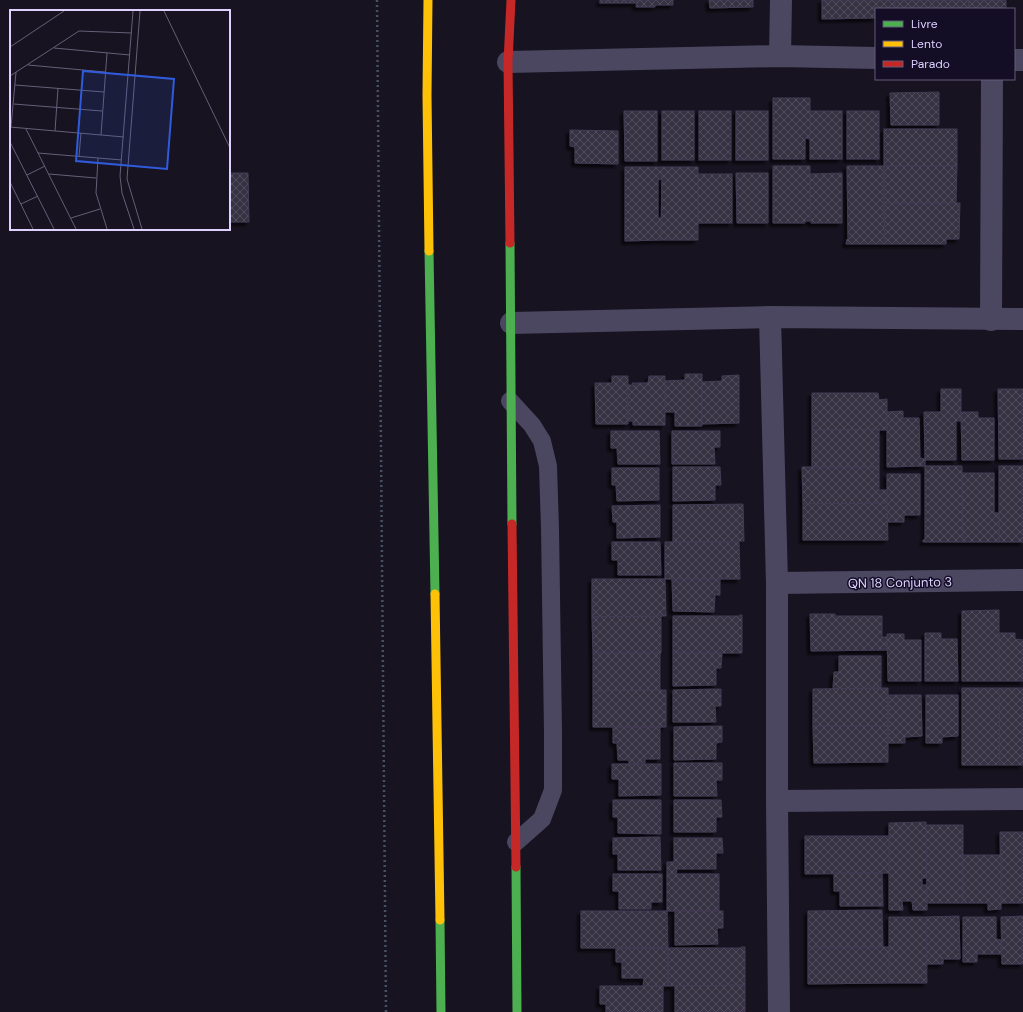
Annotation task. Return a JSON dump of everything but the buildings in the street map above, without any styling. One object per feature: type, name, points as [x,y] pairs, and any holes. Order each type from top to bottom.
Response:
[{"type":"main road","points":[[428,0],[427,103],[441,1012]]},
{"type":"main road","points":[[511,0],[508,62],[511,323],[510,401],[517,1012]]},
{"type":"street","points":[[780,56],[781,0]]},
{"type":"street","points":[[508,62],[780,56],[875,58]]},
{"type":"street","points":[[991,320],[992,80]]},
{"type":"street","points":[[511,323],[770,317],[1023,320]]},
{"type":"street","points":[[770,317],[776,583],[776,801],[779,1012]]},
{"type":"street","name":"QN 18 Conjunto 3","points":[[776,583],[1023,580]]},
{"type":"street","points":[[776,801],[1023,799]]},
{"type":"lane","points":[[510,401],[532,424],[542,441],[548,466],[553,732],[552,790],[542,819],[516,842]]},
{"type":"path","points":[[377,0],[386,1012]]},
{"type":"traffic: fast","points":[[510,243],[512,524]]},
{"type":"traffic: fast","points":[[429,251],[435,594]]},
{"type":"traffic: fast","points":[[516,867],[517,1012]]},
{"type":"traffic: fast","points":[[440,920],[441,1012]]},
{"type":"traffic: slow","points":[[428,0],[427,95],[429,251]]},
{"type":"traffic: slow","points":[[435,594],[440,920]]},
{"type":"traffic: jam","points":[[510,243],[508,62],[511,0]]},
{"type":"traffic: jam","points":[[512,524],[516,867]]}]
